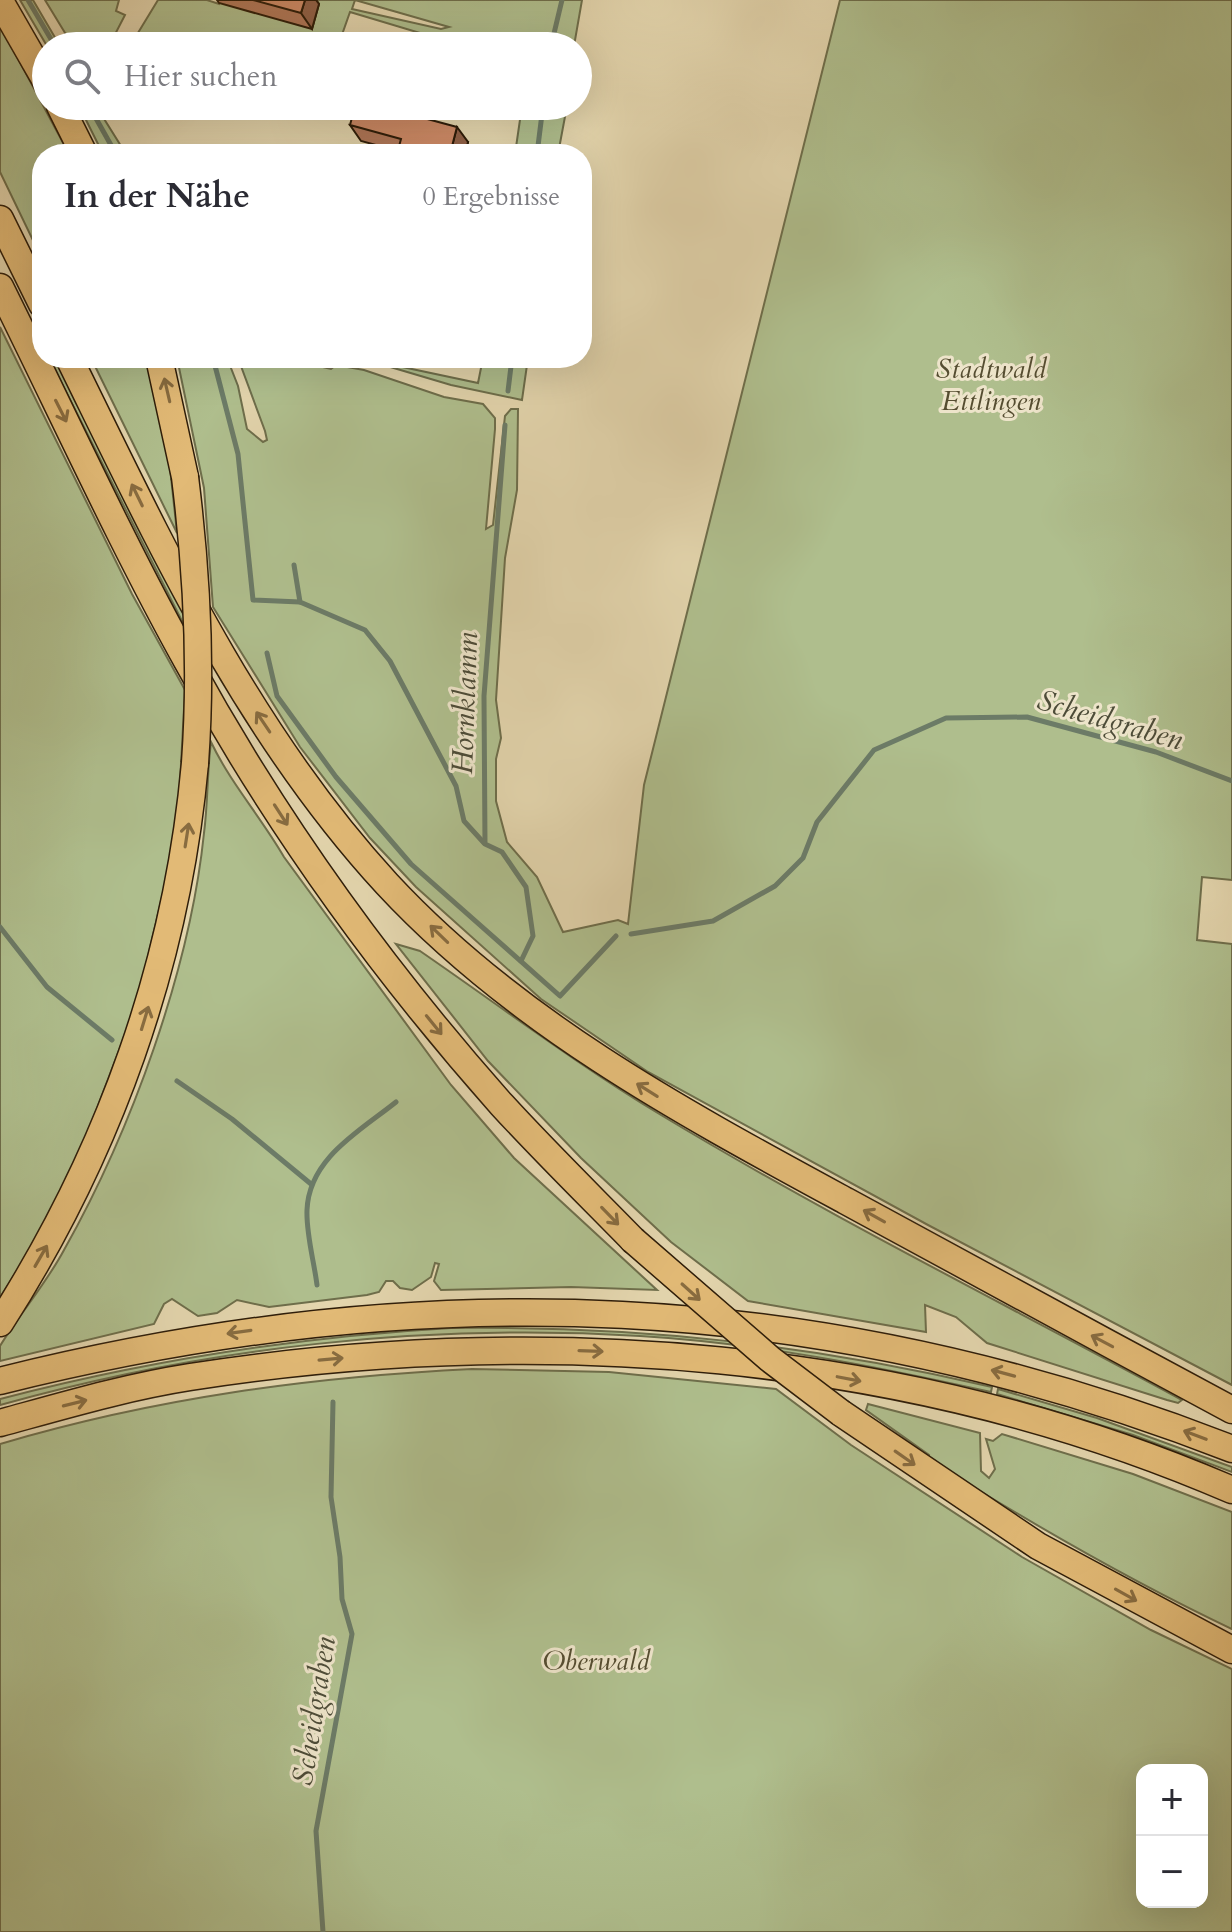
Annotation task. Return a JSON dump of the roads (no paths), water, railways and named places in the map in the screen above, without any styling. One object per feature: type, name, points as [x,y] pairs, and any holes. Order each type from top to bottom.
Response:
[{"type":"highway","points":[[0,1],[32,57]]},
{"type":"highway","points":[[67,120],[79,144]]},
{"type":"highway","points":[[0,219],[32,284]]},
{"type":"highway","points":[[0,287],[32,351]]},
{"type":"highway","points":[[40,368],[187,661],[288,827],[365,936],[447,1041],[504,1107],[633,1240],[760,1350],[841,1413],[1038,1546],[1232,1650]]},
{"type":"highway","points":[[74,368],[164,551],[237,684],[342,831],[389,885],[446,942],[539,1018],[677,1109],[1232,1410]]},
{"type":"highway","points":[[0,1323],[83,1176],[142,1029],[176,896],[195,763],[199,704],[198,603],[185,477],[161,368]]},
{"type":"highway","points":[[0,1381],[198,1338],[303,1324],[440,1312],[599,1312],[736,1323],[927,1355],[1128,1409],[1232,1449]]},
{"type":"highway","points":[[0,1423],[187,1377],[315,1360],[445,1351],[628,1352],[748,1362],[931,1395],[1117,1447],[1232,1490]]},
{"type":"waterway","points":[[28,0],[47,32]]},
{"type":"waterway","name":"Hornklamm","points":[[554,32],[562,0]]},
{"type":"waterway","points":[[97,120],[110,144]]},
{"type":"waterway","name":"Hornklamm","points":[[538,144],[541,120]]},
{"type":"waterway","points":[[216,368],[238,454],[253,600],[300,602]]},
{"type":"waterway","name":"Hornklamm","points":[[508,391],[511,368]]},
{"type":"waterway","name":"Hornklamm","points":[[505,425],[484,696],[485,844],[502,852],[526,887],[533,936],[521,961]]},
{"type":"waterway","points":[[294,565],[300,602],[365,630],[390,661],[456,786],[464,821],[484,843]]},
{"type":"waterway","points":[[267,653],[277,696],[336,777],[411,864],[560,996],[616,936]]},
{"type":"waterway","name":"Scheidgraben","points":[[631,934],[713,921],[775,886],[803,858],[817,822],[874,750],[946,718],[1027,717],[1156,752],[1232,781]]},
{"type":"waterway","points":[[0,927],[47,987],[112,1040]]},
{"type":"waterway","points":[[177,1081],[232,1119],[311,1184]]},
{"type":"waterway","name":"Scheidgraben","points":[[317,1285],[307,1219],[310,1192],[317,1175],[339,1147],[396,1102]]},
{"type":"waterway","name":"Scheidgraben","points":[[323,1932],[316,1831],[352,1634],[342,1599],[340,1557],[331,1497],[333,1402]]},
{"type":"park label","name":"Stadtwald Ettlingen","points":[[991,385]]},
{"type":"park label","name":"Oberwald","points":[[596,1661]]}]
